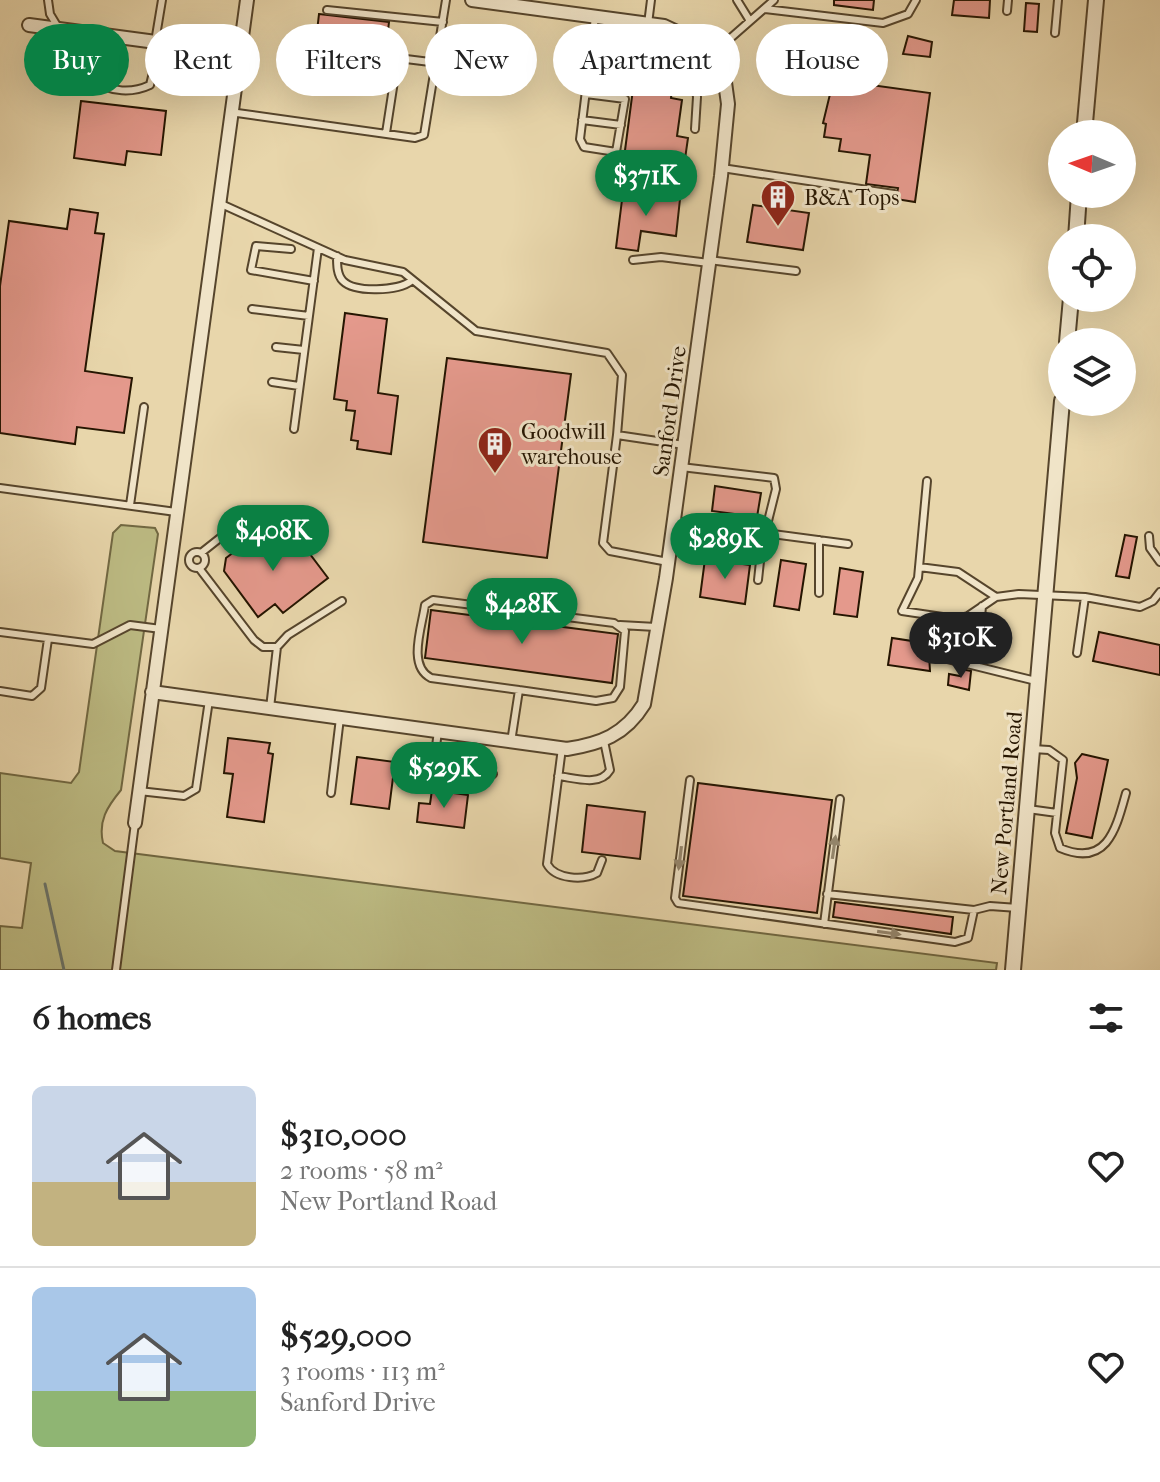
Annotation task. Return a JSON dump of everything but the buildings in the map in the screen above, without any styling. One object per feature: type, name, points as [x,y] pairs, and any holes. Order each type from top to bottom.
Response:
[{"type":"street","points":[[243,24],[247,0]]},
{"type":"street","points":[[472,0],[648,24]]},
{"type":"street","points":[[1085,120],[1096,0]]},
{"type":"street","points":[[135,823],[232,96]]},
{"type":"street","name":"Sanford Drive","points":[[152,692],[562,748],[604,741],[624,729],[644,704],[658,628],[722,168],[727,96]]},
{"type":"street","name":"New Portland Road","points":[[1013,970],[1061,416]]},
{"type":"lane","points":[[48,0],[50,14],[56,24]]},
{"type":"lane","points":[[160,24],[162,0]]},
{"type":"lane","points":[[327,10],[443,22],[446,0]]},
{"type":"lane","points":[[648,24],[651,0]]},
{"type":"lane","points":[[737,0],[750,21]]},
{"type":"lane","points":[[740,30],[774,0]]},
{"type":"lane","points":[[765,9],[883,23],[908,14],[916,0]]},
{"type":"lane","points":[[1007,11],[1008,0]]},
{"type":"lane","points":[[1055,33],[1058,0]]},
{"type":"lane","points":[[594,24],[595,17]]},
{"type":"lane","points":[[386,133],[397,62],[406,59],[425,61]]},
{"type":"lane","points":[[230,112],[415,138],[424,135],[432,96]]},
{"type":"lane","points":[[586,96],[582,146],[615,152],[625,99],[602,96]]},
{"type":"lane","points":[[695,129],[697,96]]},
{"type":"lane","points":[[582,120],[621,125]]},
{"type":"lane","points":[[722,168],[894,194]]},
{"type":"lane","points":[[218,203],[337,256],[394,269],[476,331],[607,353],[622,375],[603,543],[610,551],[668,562]]},
{"type":"lane","points":[[291,249],[256,246],[251,270],[314,281]]},
{"type":"lane","points":[[294,429],[318,248]]},
{"type":"lane","points":[[337,256],[340,278],[348,285],[391,291],[411,281]]},
{"type":"lane","points":[[633,260],[661,257],[796,271]]},
{"type":"lane","points":[[252,309],[309,316]]},
{"type":"lane","points":[[276,347],[304,350]]},
{"type":"lane","points":[[272,382],[299,386]]},
{"type":"lane","points":[[130,505],[144,407]]},
{"type":"lane","points":[[617,435],[684,445]]},
{"type":"lane","points":[[681,467],[774,478],[776,489],[764,533],[758,580]]},
{"type":"lane","points":[[927,481],[916,586],[902,611],[956,619],[996,597],[1046,595],[1085,597],[1140,607],[1153,601],[1160,592]]},
{"type":"lane","points":[[0,488],[176,512]]},
{"type":"lane","points":[[254,511],[201,553],[192,553],[189,559],[192,567],[199,568],[254,640],[263,647],[277,647]]},
{"type":"lane","points":[[674,521],[848,544]]},
{"type":"lane","points":[[1149,536],[1150,548],[1160,562]]},
{"type":"lane","points":[[819,540],[819,593]]},
{"type":"lane","points":[[199,568],[205,560],[201,553]]},
{"type":"lane","points":[[170,557],[189,559]]},
{"type":"lane","points":[[919,567],[958,572],[996,597]]},
{"type":"lane","points":[[1077,653],[1085,597]]},
{"type":"lane","points":[[620,625],[627,638],[620,687],[613,698],[596,701],[425,675],[417,656],[425,605],[433,600],[658,628]]},
{"type":"lane","points":[[270,708],[277,647],[288,635],[342,601]]},
{"type":"lane","points":[[977,665],[982,606]]},
{"type":"lane","points":[[0,632],[93,644],[130,625],[161,629]]},
{"type":"lane","points":[[0,691],[32,696],[41,688],[48,639]]},
{"type":"lane","points":[[935,656],[1039,682]]},
{"type":"lane","points":[[511,742],[519,690]]},
{"type":"lane","points":[[139,791],[184,796],[196,789],[209,700]]},
{"type":"lane","points":[[331,793],[340,718]]},
{"type":"lane","points":[[438,731],[434,762],[493,774]]},
{"type":"lane","points":[[558,776],[596,781],[606,776],[610,770],[604,741]]},
{"type":"lane","points":[[562,748],[547,864],[557,874],[587,878],[597,873],[602,860]]},
{"type":"lane","points":[[1033,749],[1049,750],[1063,760],[1055,833],[1060,848],[1093,853],[1112,835],[1126,793]]},
{"type":"lane","points":[[690,780],[676,901],[963,942],[968,938],[974,910]]},
{"type":"lane","points":[[824,924],[840,799]]},
{"type":"lane","points":[[1028,809],[1057,813]]},
{"type":"lane","points":[[116,970],[135,823]]},
{"type":"lane","points":[[827,894],[974,910],[990,906],[1018,908]]},
{"type":"shaded area","points":[[121,525],[155,528],[158,534],[121,790],[108,808],[102,828],[103,843],[115,851],[997,963],[996,970],[0,970],[0,926],[22,928],[31,863],[0,858],[0,773],[71,783],[79,772],[113,533]]},
{"type":"waterway","points":[[45,884],[64,970]]},
{"type":"place","name":"B&A Tops","points":[[778,228]]},
{"type":"place","name":"Goodwill warehouse","points":[[495,475]]}]
